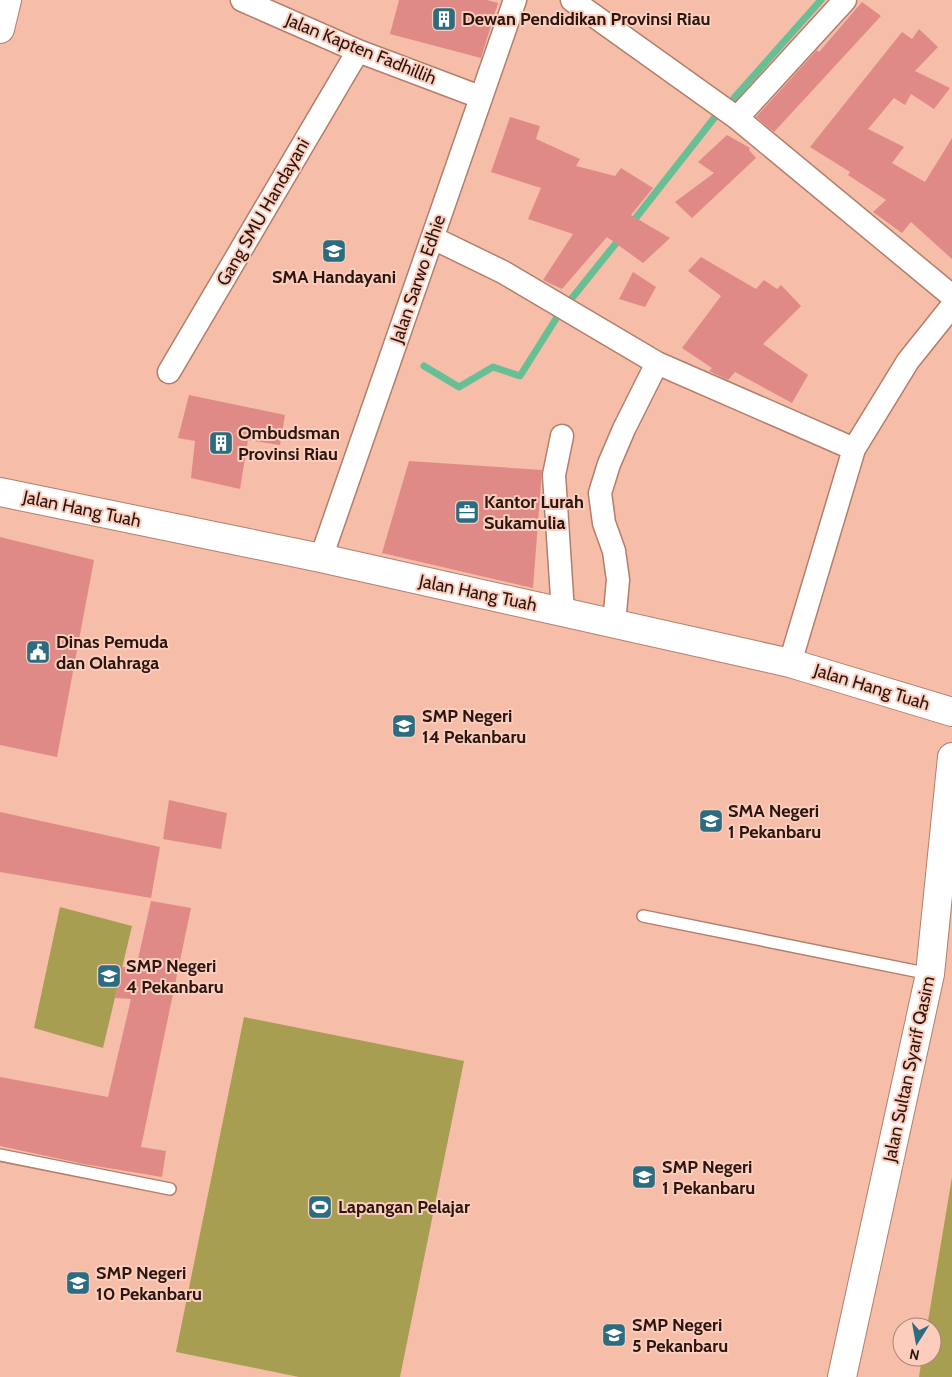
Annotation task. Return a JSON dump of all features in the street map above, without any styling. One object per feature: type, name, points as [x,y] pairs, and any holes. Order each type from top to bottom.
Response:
[{"type":"main road","points":[[0,29],[7,0]]},
{"type":"main road","name":"Jalan Hang Tuah","points":[[0,492],[321,558],[790,663],[952,712]]},
{"type":"main road","name":"Jalan Sultan Syarif Qasim","points":[[842,1377],[930,974],[952,757]]},
{"type":"street","name":"Jalan Kapten Fadhillih","points":[[242,0],[358,51],[480,97]]},
{"type":"street","name":"Jalan Sarwo Edhie","points":[[321,558],[515,0]]},
{"type":"street","points":[[572,0],[737,118],[952,296]]},
{"type":"street","points":[[737,118],[845,0]]},
{"type":"street","name":"Gang SMU Handayani","points":[[169,372],[358,51]]},
{"type":"street","points":[[433,238],[502,272],[656,363],[854,449]]},
{"type":"street","points":[[790,663],[854,449],[908,361],[952,306]]},
{"type":"street","points":[[614,623],[618,580],[614,551],[604,523],[600,493],[609,464],[624,429],[656,363]]},
{"type":"street","points":[[562,436],[554,475],[563,612]]},
{"type":"lane","points":[[643,916],[930,974]]},
{"type":"lane","points":[[0,1155],[170,1189]]},
{"type":"shaded area","points":[[60,907],[132,926],[103,1048],[34,1028]]},
{"type":"shaded area","name":"Lapangan Pelajar","points":[[244,1017],[464,1061],[400,1377],[299,1377],[176,1352]]},
{"type":"shaded area","points":[[952,1177],[952,1377],[919,1377],[920,1367],[942,1367],[942,1317],[929,1317]]},
{"type":"building","name":"Dewan Pendidikan Provinsi Riau","points":[[399,0],[487,0],[498,3],[481,58],[390,34]]},
{"type":"building","points":[[862,2],[881,16],[774,132],[756,117],[817,50],[819,52]]},
{"type":"building","points":[[919,29],[938,47],[915,71],[950,88],[934,109],[911,94],[905,105],[894,98],[868,129],[904,147],[892,163],[925,182],[952,138],[952,259],[911,222],[902,233],[873,212],[886,200],[848,175],[850,172],[810,147],[902,32],[912,39]]},
{"type":"building","points":[[510,117],[540,126],[536,139],[580,159],[576,166],[615,176],[621,168],[653,188],[631,215],[670,238],[643,263],[607,237],[562,289],[543,280],[573,234],[528,219],[541,188],[491,172]]},
{"type":"building","points":[[727,135],[750,148],[749,150],[756,158],[692,218],[675,202],[714,173],[698,162]]},
{"type":"building","points":[[701,257],[756,289],[764,280],[777,289],[781,285],[801,306],[763,344],[808,375],[792,403],[735,372],[728,380],[709,371],[712,368],[682,348],[721,296],[688,271]]},
{"type":"building","points":[[633,272],[656,287],[645,307],[619,299]]},
{"type":"building","name":"Ombudsman Provinsi Riau","points":[[189,395],[285,415],[280,445],[248,440],[240,489],[191,478],[195,441],[178,438]]},
{"type":"building","name":"Kantor Lurah Sukamulia","points":[[409,461],[542,470],[533,588],[382,553]]},
{"type":"building","name":"Dinas Pemuda dan Olahraga","points":[[0,537],[94,560],[57,757],[0,745]]},
{"type":"building","points":[[169,800],[227,813],[221,849],[163,839]]},
{"type":"building","points":[[0,812],[160,847],[151,898],[0,872]]},
{"type":"building","points":[[151,901],[191,908],[141,1147],[166,1151],[162,1177],[84,1164],[0,1146],[0,1077],[108,1097],[131,999],[115,998],[122,967],[136,968]]},
{"type":"waterway","points":[[734,98],[821,0]]},
{"type":"waterway","points":[[631,224],[715,117]]},
{"type":"waterway","points":[[568,303],[621,237]]},
{"type":"waterway","points":[[424,366],[459,387],[493,367],[520,376],[559,314]]},
{"type":"place","name":"Dewan Pendidikan Provinsi Riau","points":[[444,19]]},
{"type":"place","name":"SMA Handayani","points":[[334,251]]},
{"type":"place","name":"Ombudsman Provinsi Riau","points":[[221,443]]},
{"type":"place","name":"Kantor Lurah Sukamulia","points":[[467,512]]},
{"type":"place","name":"Dinas Pemuda dan Olahraga","points":[[38,652]]},
{"type":"place","name":"SMP Negeri 14 Pekanbaru","points":[[404,726]]},
{"type":"place","name":"SMA Negeri 1 Pekanbaru","points":[[711,821]]},
{"type":"place","name":"SMP Negeri 4 Pekanbaru","points":[[109,976]]},
{"type":"place","name":"SMP Negeri 1 Pekanbaru","points":[[644,1177]]},
{"type":"place","name":"Lapangan Pelajar","points":[[320,1207]]},
{"type":"place","name":"SMP Negeri 10 Pekanbaru","points":[[78,1283]]},
{"type":"place","name":"SMP Negeri 5 Pekanbaru","points":[[614,1335]]}]
